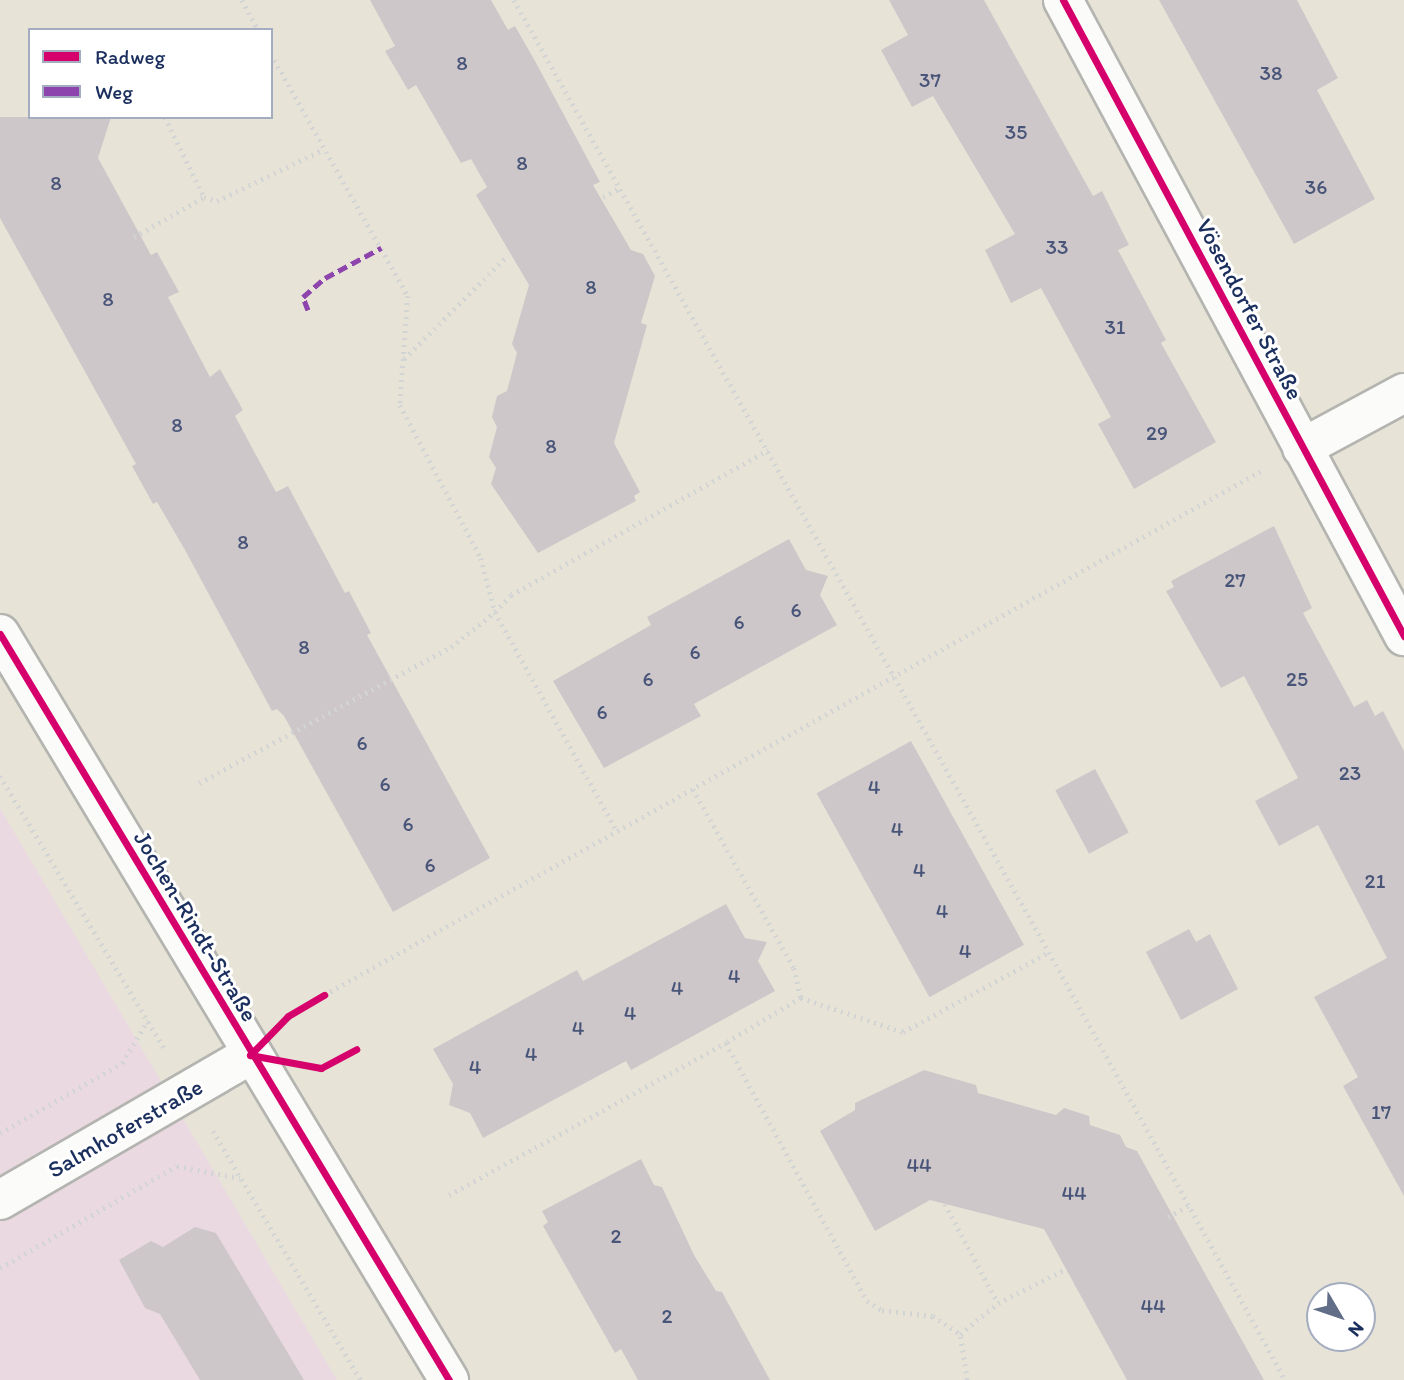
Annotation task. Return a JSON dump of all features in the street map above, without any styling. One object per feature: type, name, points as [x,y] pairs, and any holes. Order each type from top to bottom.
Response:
[{"type":"street","name":"Vösendorfer Straße","points":[[1063,0],[1404,636]]},
{"type":"street","points":[[1302,448],[1404,393]]},
{"type":"street","name":"Jochen-Rindt-Straße","points":[[0,634],[250,1055],[449,1380]]},
{"type":"street","name":"Salmhoferstraße","points":[[0,1200],[250,1055]]},
{"type":"path","points":[[242,0],[257,28]]},
{"type":"path","points":[[514,0],[896,675],[1285,1380]]},
{"type":"path","points":[[273,58],[408,296],[400,405],[481,558],[495,612],[617,831]]},
{"type":"path","points":[[166,119],[204,197]]},
{"type":"path","points":[[134,237],[204,197],[217,201],[324,149]]},
{"type":"path","points":[[603,197],[620,188]]},
{"type":"path","points":[[404,359],[508,255]]},
{"type":"path","points":[[324,995],[1302,448]]},
{"type":"path","points":[[199,783],[451,647],[495,612],[511,595],[768,450]]},
{"type":"path","points":[[693,789],[794,968],[801,998]]},
{"type":"path","points":[[449,1195],[726,1044],[801,998],[903,1032],[1049,952]]},
{"type":"path","points":[[0,1133],[122,1063],[148,1020]]},
{"type":"path","points":[[726,1044],[867,1301],[882,1310],[933,1316],[960,1335],[967,1380]]},
{"type":"path","points":[[0,1268],[177,1166],[241,1178]]},
{"type":"path","points":[[946,1204],[998,1303]]},
{"type":"path","points":[[1168,1217],[1189,1205]]},
{"type":"path","points":[[960,1335],[998,1303],[1064,1270]]},
{"type":"shaded area","points":[[0,808],[337,1380],[0,1380]]},
{"type":"building","points":[[370,0],[491,0],[508,30],[515,26],[535,61],[600,182],[593,185],[631,250],[643,254],[655,276],[641,323],[647,325],[614,443],[640,492],[634,496],[636,501],[538,553],[491,484],[496,468],[489,457],[497,427],[492,417],[497,396],[507,391],[517,353],[512,344],[529,285],[476,195],[487,187],[471,159],[461,163],[416,85],[408,90],[385,51],[395,46]]},
{"type":"building","points":[[889,0],[984,0],[1093,196],[1102,191],[1129,245],[1118,250],[1166,340],[1161,343],[1216,442],[1134,489],[1098,424],[1111,417],[1041,288],[1011,303],[985,250],[1015,234],[933,96],[912,107],[881,50],[908,35]]},
{"type":"building","points":[[1159,0],[1297,0],[1338,78],[1317,90],[1375,199],[1294,244]]},
{"type":"building","points":[[0,117],[110,119],[98,158],[151,255],[157,252],[179,292],[168,297],[210,377],[220,369],[243,410],[235,416],[276,492],[288,486],[345,593],[349,591],[371,633],[367,635],[490,858],[393,912],[284,716],[277,709],[272,711],[185,550],[157,502],[153,504],[132,466],[136,464],[0,218]]},
{"type":"building","points":[[1274,526],[1312,608],[1303,613],[1354,707],[1367,700],[1375,716],[1383,711],[1404,751],[1404,1196],[1343,1086],[1358,1077],[1314,997],[1387,958],[1318,825],[1279,846],[1255,801],[1298,778],[1244,676],[1221,688],[1166,591],[1174,587],[1171,581]]},
{"type":"building","points":[[789,539],[806,570],[828,576],[820,595],[837,625],[694,704],[701,716],[604,768],[553,681],[651,625],[647,617]]},
{"type":"building","points":[[911,741],[1024,945],[930,997],[817,793]]},
{"type":"building","points":[[1095,769],[1129,833],[1089,854],[1055,790]]},
{"type":"building","points":[[726,904],[745,938],[767,942],[758,961],[775,991],[631,1070],[626,1061],[483,1138],[470,1113],[449,1105],[453,1084],[433,1049],[577,970],[583,981]]},
{"type":"building","points":[[1189,929],[1196,942],[1210,934],[1238,989],[1181,1020],[1146,952]]},
{"type":"building","points":[[924,1070],[976,1085],[978,1093],[1056,1115],[1064,1108],[1089,1116],[1090,1125],[1120,1135],[1126,1147],[1137,1151],[1264,1380],[1127,1380],[1044,1229],[930,1200],[875,1231],[820,1131],[855,1110],[855,1103]]},
{"type":"building","points":[[641,1159],[654,1185],[662,1187],[694,1255],[716,1291],[722,1292],[770,1380],[638,1380],[621,1349],[615,1353],[543,1226],[548,1222],[542,1211]]},
{"type":"building","points":[[195,1227],[216,1233],[304,1380],[200,1380],[160,1314],[145,1308],[119,1260],[151,1241],[163,1247]]},
{"type":"marked path","points":[[308,310],[303,297],[325,278],[381,248]]},
{"type":"cycle path","points":[[1063,0],[1404,636]]},
{"type":"cycle path","points":[[0,634],[449,1380]]},
{"type":"cycle path","points":[[250,1055],[288,1016],[324,995]]},
{"type":"cycle path","points":[[250,1055],[321,1068],[356,1049]]}]
